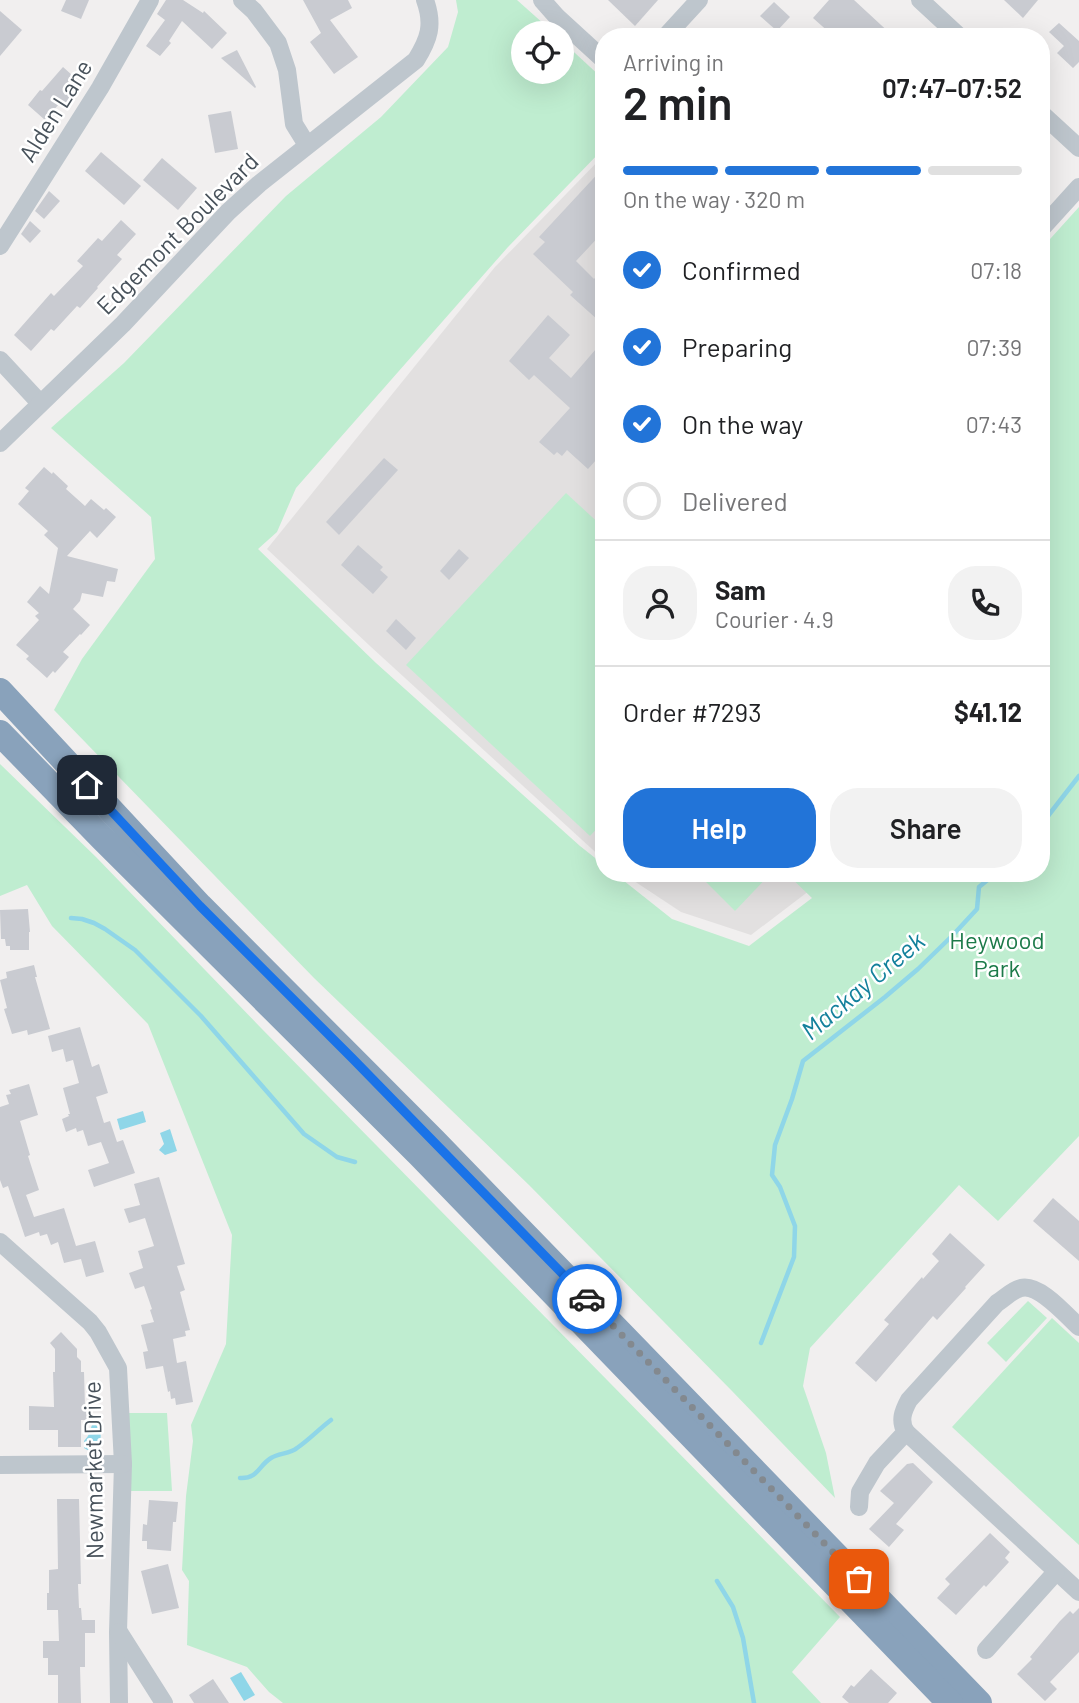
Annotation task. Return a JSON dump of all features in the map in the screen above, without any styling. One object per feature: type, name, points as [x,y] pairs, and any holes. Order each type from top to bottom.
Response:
[{"type":"highway","points":[[0,691],[200,906],[434,1141],[979,1703]]},
{"type":"highway","points":[[0,733],[420,1155],[950,1703]]},
{"type":"street","name":"Alden Lane","points":[[0,246],[100,88],[150,0]]},
{"type":"street","points":[[242,0],[254,11],[278,43],[287,70],[294,124],[307,145]]},
{"type":"street","name":"Edgemont Boulevard","points":[[0,443],[123,324],[228,212],[307,145],[416,60],[427,43],[430,31],[425,0]]},
{"type":"street","points":[[542,0],[595,52]]},
{"type":"street","points":[[673,28],[699,0]]},
{"type":"street","points":[[920,0],[950,28]]},
{"type":"street","points":[[1050,121],[1079,148]]},
{"type":"street","points":[[1050,219],[1079,187]]},
{"type":"street","points":[[0,360],[40,402]]},
{"type":"street","name":"Newmarket Drive","points":[[0,1242],[90,1322],[118,1368],[123,1464],[118,1632],[119,1703]]},
{"type":"street","points":[[1079,1327],[1046,1296],[1034,1289],[1023,1287],[1012,1292],[998,1303],[909,1400],[902,1418],[902,1426],[906,1432],[1079,1592]]},
{"type":"street","points":[[859,1507],[860,1492],[877,1463],[906,1432]]},
{"type":"street","points":[[0,1465],[123,1464]]},
{"type":"street","points":[[986,1650],[1056,1572]]},
{"type":"street","points":[[118,1632],[164,1703]]},
{"type":"shaded area","points":[[595,164],[595,852],[267,549],[495,267]]},
{"type":"shaded area","points":[[636,882],[821,882],[751,935],[681,912]]},
{"type":"green space","name":"Heywood Park","points":[[456,0],[517,0],[541,21],[511,21],[511,84],[574,84],[574,52],[595,72],[595,157],[508,247],[296,488],[277,532],[258,549],[376,663],[595,858],[595,882],[625,882],[672,919],[749,946],[812,898],[795,882],[1050,882],[1050,239],[1079,207],[1079,1136],[998,1221],[959,1185],[810,1348],[803,1386],[826,1453],[835,1498],[529,1185],[314,978],[54,710],[82,659],[155,559],[151,517],[51,428],[124,363],[286,196],[381,117],[448,47],[458,12]]},
{"type":"green space","points":[[566,493],[595,520],[595,831],[590,836],[406,665]]},
{"type":"green space","points":[[0,764],[96,857],[840,1617],[792,1672],[821,1703],[283,1703],[269,1692],[247,1667],[187,1645],[189,1581],[182,1570],[186,1496],[193,1441],[191,1425],[226,1344],[232,1235],[148,1024],[52,926],[27,885],[0,896]]},
{"type":"green space","points":[[706,882],[762,882],[735,911]]},
{"type":"green space","points":[[1028,1301],[1047,1318],[1006,1362],[987,1343]]},
{"type":"green space","points":[[1052,1318],[1079,1343],[1079,1545],[952,1427]]},
{"type":"green space","points":[[125,1413],[167,1413],[172,1491],[129,1491]]},
{"type":"water","points":[[143,1111],[146,1122],[120,1130],[117,1119]]},
{"type":"water","points":[[170,1129],[177,1151],[165,1155],[159,1150],[164,1144],[160,1133]]},
{"type":"water","points":[[92,1425],[96,1425],[101,1436],[91,1452],[84,1448],[84,1441]]},
{"type":"water","points":[[241,1672],[255,1695],[244,1701],[230,1678]]},
{"type":"building","points":[[66,0],[89,0],[81,19],[61,11]]},
{"type":"building","points":[[166,0],[183,0],[203,13],[204,11],[227,33],[212,49],[182,21],[169,41],[171,43],[160,56],[146,46],[165,20],[157,14]]},
{"type":"building","points":[[303,0],[348,0],[352,8],[330,20],[358,57],[334,74],[310,42],[321,33]]},
{"type":"building","points":[[608,0],[658,0],[635,26]]},
{"type":"building","points":[[829,0],[854,0],[884,28],[824,28],[813,18]]},
{"type":"building","points":[[1004,0],[1038,0],[1023,18]]},
{"type":"building","points":[[774,2],[790,17],[780,28],[774,28],[760,16]]},
{"type":"building","points":[[0,11],[22,30],[0,56]]},
{"type":"building","points":[[1059,23],[1079,41],[1079,62],[1073,68],[1057,53],[1064,46],[1050,31]]},
{"type":"building","points":[[237,50],[256,87],[255,88],[221,58]]},
{"type":"building","points":[[63,67],[82,84],[63,107],[59,104],[45,120],[28,105]]},
{"type":"building","points":[[231,111],[238,149],[215,153],[208,115]]},
{"type":"building","points":[[101,152],[141,186],[124,205],[85,171]]},
{"type":"building","points":[[162,158],[197,188],[178,210],[143,180]]},
{"type":"building","points":[[595,177],[595,241],[576,261],[595,278],[595,317],[570,295],[573,292],[533,254],[545,242],[539,237]]},
{"type":"building","points":[[49,191],[60,201],[44,219],[35,211]]},
{"type":"building","points":[[121,220],[136,234],[117,255],[122,259],[80,308],[77,306],[31,351],[14,335],[51,293],[54,296],[83,266],[77,261],[98,238],[102,241]]},
{"type":"building","points":[[30,221],[41,231],[30,243],[21,234]]},
{"type":"building","points":[[548,315],[570,335],[549,358],[571,378],[595,350],[595,461],[588,469],[567,450],[562,456],[557,452],[554,455],[539,442],[570,408],[534,375],[529,380],[509,361]]},
{"type":"building","points":[[384,458],[398,470],[339,535],[326,522]]},
{"type":"building","points":[[44,467],[68,486],[66,489],[85,506],[91,499],[116,517],[97,538],[90,531],[67,556],[118,569],[115,582],[107,581],[103,597],[82,593],[80,601],[73,609],[90,625],[63,652],[69,657],[47,678],[26,659],[29,656],[16,645],[39,620],[35,616],[39,613],[27,602],[40,586],[49,594],[58,548],[44,535],[48,531],[18,504],[29,491],[25,488]]},
{"type":"building","points":[[358,545],[383,567],[380,570],[388,577],[373,594],[341,565]]},
{"type":"building","points":[[459,549],[469,558],[449,580],[440,571]]},
{"type":"building","points":[[396,619],[416,638],[406,650],[386,631]]},
{"type":"building","points":[[28,909],[29,950],[10,950],[5,939],[1,939],[0,910]]},
{"type":"building","points":[[34,965],[50,1029],[28,1035],[27,1030],[12,1034],[4,1009],[7,1008],[0,980],[7,978],[6,972]]},
{"type":"building","points":[[80,1027],[92,1067],[99,1064],[108,1093],[96,1097],[104,1123],[110,1121],[117,1142],[123,1140],[135,1173],[94,1187],[88,1170],[109,1163],[101,1142],[88,1146],[83,1130],[77,1132],[76,1128],[66,1132],[62,1119],[70,1114],[63,1088],[79,1083],[73,1060],[66,1062],[63,1049],[52,1052],[48,1036]]},
{"type":"building","points":[[29,1084],[38,1115],[20,1121],[39,1190],[26,1195],[34,1217],[64,1208],[76,1246],[95,1241],[104,1272],[86,1277],[81,1259],[64,1263],[58,1242],[51,1245],[47,1234],[40,1236],[39,1232],[25,1237],[8,1186],[3,1188],[0,1180],[0,1107],[9,1104],[6,1095],[11,1094],[9,1090]]},
{"type":"building","points":[[159,1177],[185,1264],[177,1266],[185,1290],[180,1292],[190,1330],[185,1331],[186,1336],[173,1339],[177,1363],[186,1361],[193,1402],[176,1405],[175,1398],[171,1399],[170,1391],[168,1392],[163,1366],[146,1369],[143,1352],[148,1351],[141,1325],[154,1322],[150,1310],[152,1309],[144,1286],[135,1289],[129,1273],[143,1268],[138,1251],[154,1246],[145,1218],[129,1223],[124,1209],[140,1205],[134,1184]]},
{"type":"building","points":[[1053,1198],[1079,1221],[1079,1261],[1033,1221]]},
{"type":"building","points":[[950,1233],[985,1265],[937,1320],[933,1316],[876,1382],[855,1363],[889,1324],[884,1320],[939,1261],[932,1254]]},
{"type":"building","points":[[61,1332],[77,1349],[81,1372],[84,1372],[85,1407],[89,1407],[89,1420],[81,1420],[81,1447],[58,1447],[58,1430],[29,1430],[29,1406],[54,1407],[55,1349],[50,1343]]},
{"type":"building","points":[[913,1463],[933,1482],[896,1524],[904,1530],[889,1547],[869,1529],[894,1503],[880,1491],[907,1464]]},
{"type":"building","points":[[57,1499],[79,1499],[79,1608],[82,1620],[95,1620],[95,1633],[85,1633],[85,1667],[80,1667],[81,1703],[58,1703],[58,1675],[48,1675],[48,1658],[43,1658],[43,1641],[59,1641],[58,1610],[47,1610],[49,1570],[58,1569]]},
{"type":"building","points":[[149,1500],[178,1502],[176,1522],[173,1522],[171,1551],[147,1549],[147,1541],[142,1541],[143,1524],[147,1525]]},
{"type":"building","points":[[990,1533],[1010,1552],[1005,1558],[1009,1562],[956,1615],[937,1598],[950,1584],[945,1579]]},
{"type":"building","points":[[168,1564],[179,1608],[152,1614],[141,1571]]},
{"type":"building","points":[[1079,1608],[1079,1652],[1050,1682],[1057,1689],[1045,1701],[1017,1674],[1032,1659],[1030,1657],[1060,1621],[1070,1611],[1073,1614]]},
{"type":"building","points":[[871,1669],[897,1693],[888,1703],[849,1703],[842,1697],[851,1685],[854,1687]]},
{"type":"building","points":[[213,1679],[229,1703],[194,1703],[189,1695]]},
{"type":"waterway","name":"Mackay Creek","points":[[1050,813],[1079,776]]},
{"type":"waterway","name":"Mackay Creek","points":[[761,1343],[794,1257],[795,1226],[780,1187],[772,1175],[775,1145],[803,1061],[885,997],[953,935],[977,909],[979,887],[985,882]]},
{"type":"waterway","points":[[71,918],[94,923],[135,950],[201,1016],[304,1134],[337,1157],[355,1162]]},
{"type":"waterway","points":[[240,1478],[255,1474],[274,1456],[294,1450],[331,1420]]},
{"type":"waterway","name":"Mackay Creek","points":[[717,1581],[733,1607],[743,1638],[754,1703]]},
{"type":"way so far","points":[[587,1299],[859,1579]]},
{"type":"route","points":[[87,785],[200,906],[587,1299]]}]
